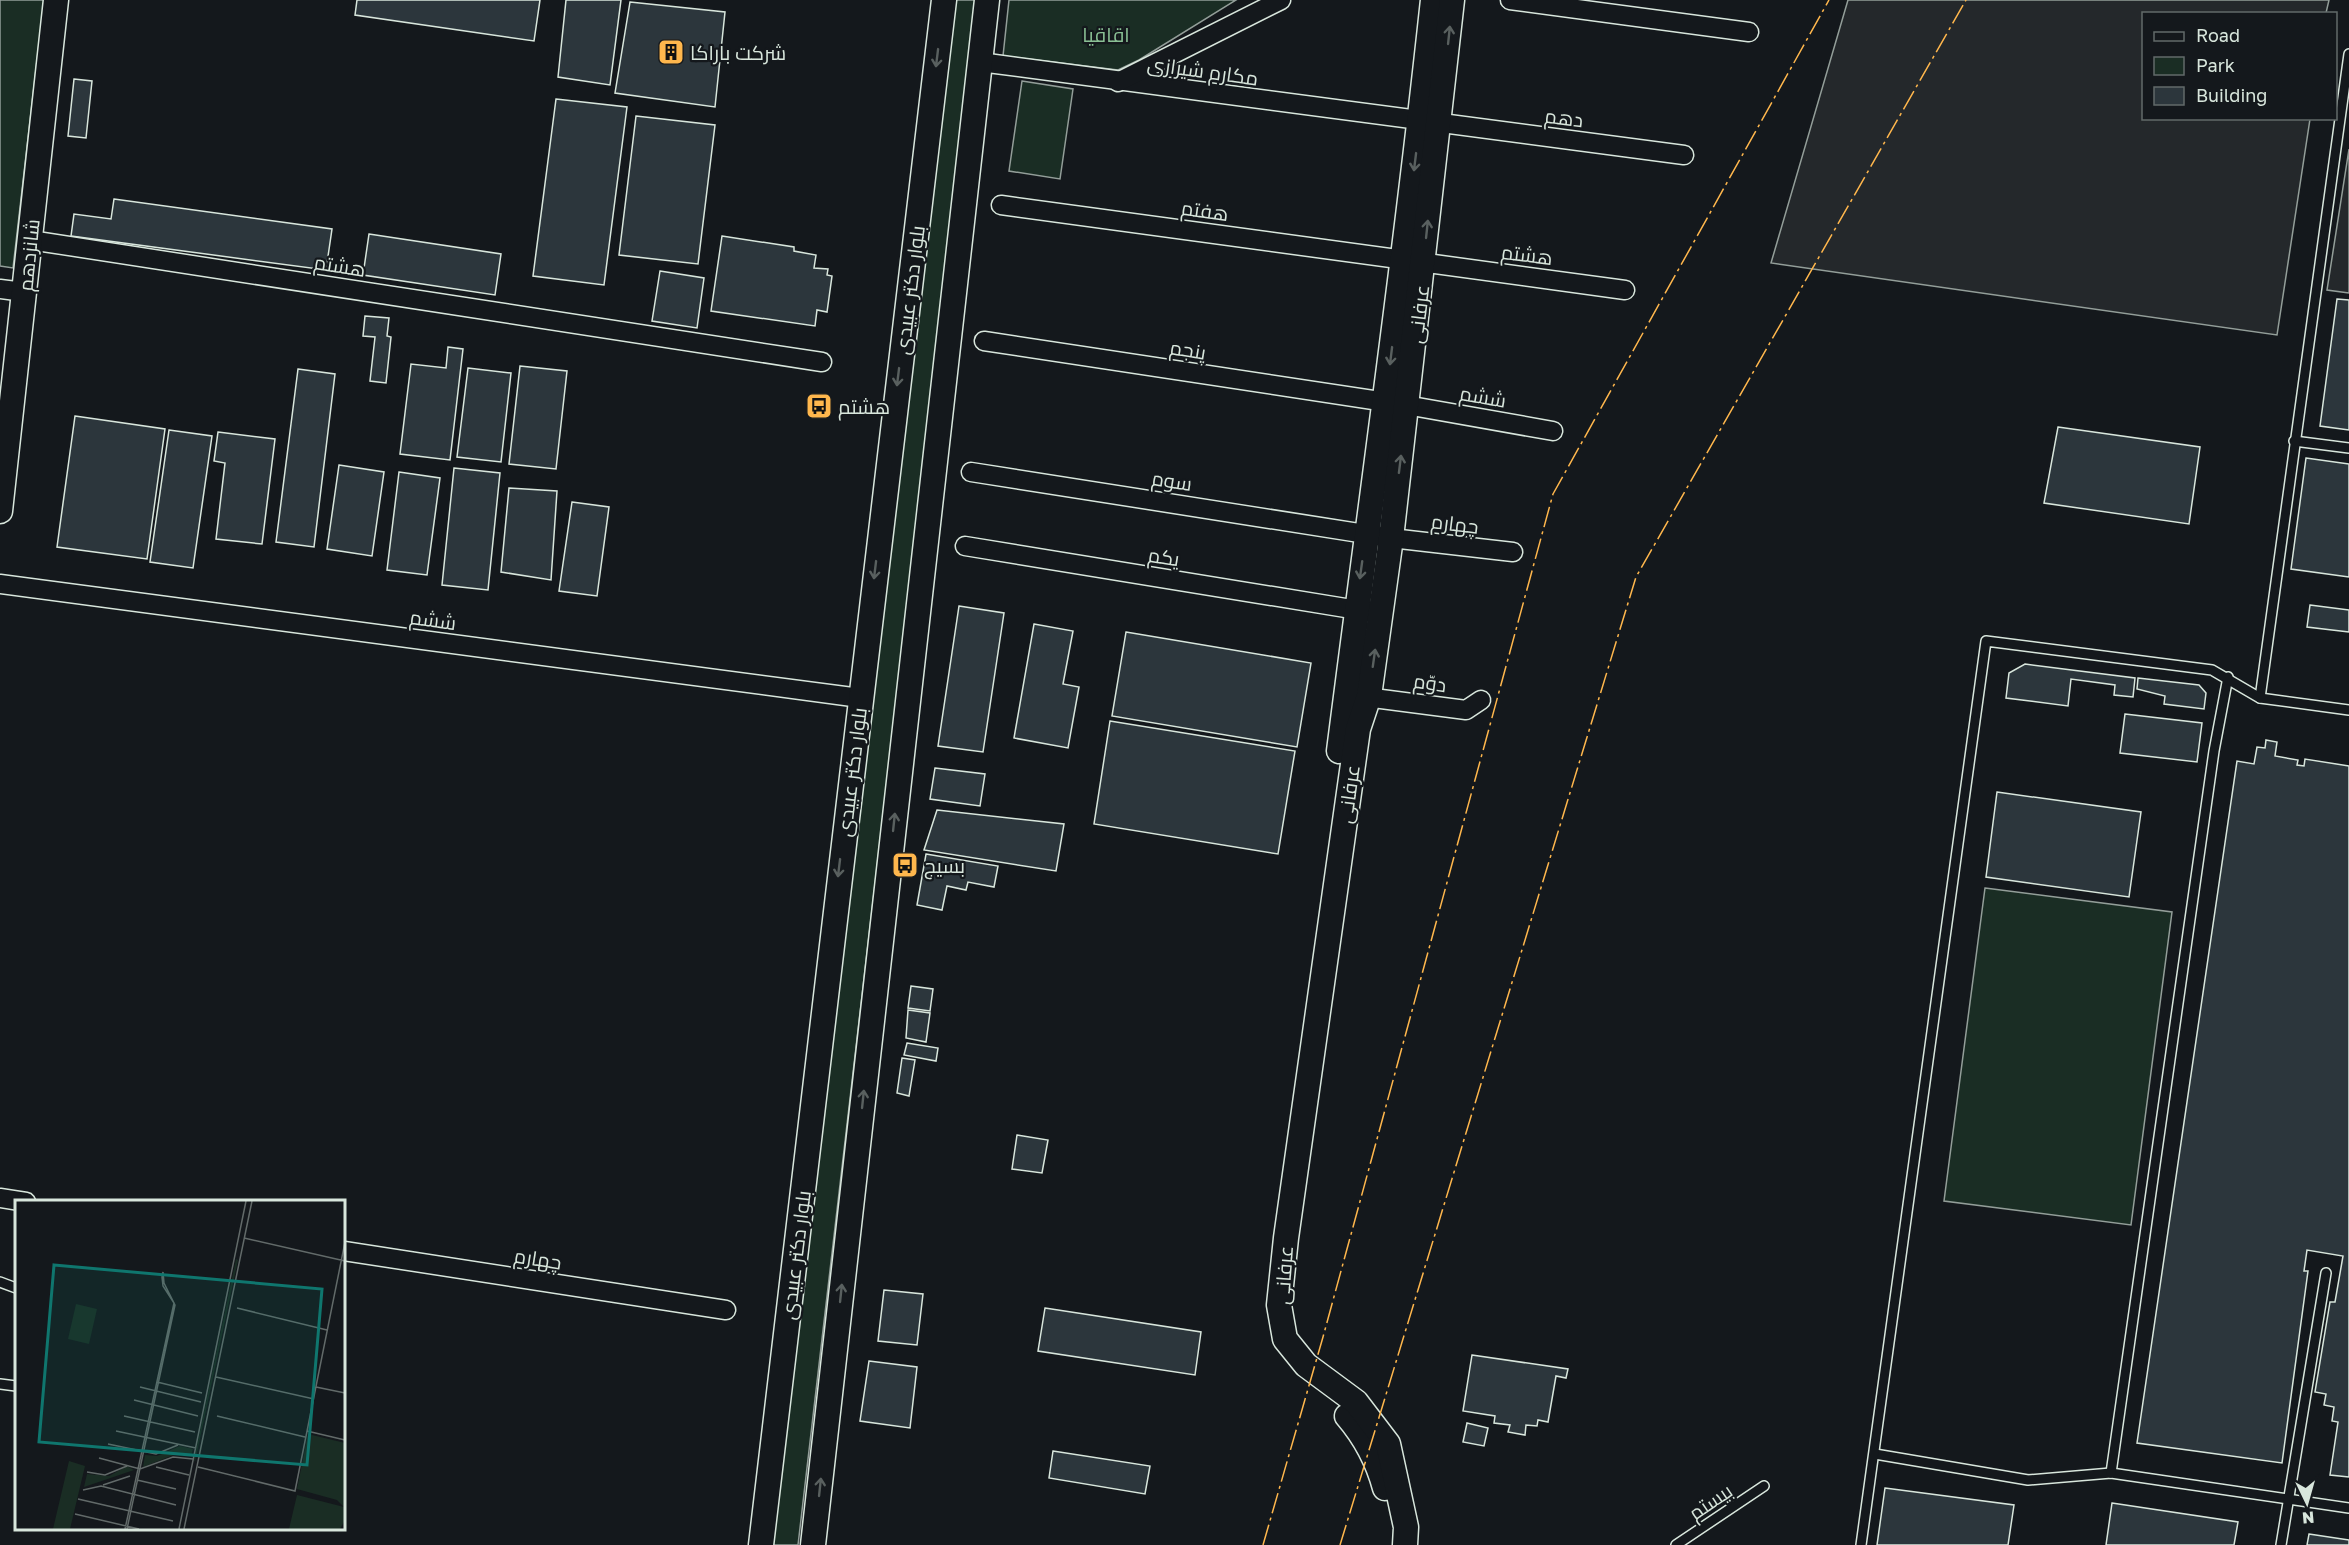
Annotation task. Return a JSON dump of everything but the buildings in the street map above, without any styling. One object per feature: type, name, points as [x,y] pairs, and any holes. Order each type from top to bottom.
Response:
[{"type":"street","name":"شانزدهم","points":[[0,510],[56,0]]},
{"type":"street","name":"بلوار دکتر عبیدی","points":[[761,1545],[944,0]]},
{"type":"street","points":[[813,1545],[987,0]]},
{"type":"street","points":[[1118,82],[1281,0]]},
{"type":"street","name":"عرفانی","points":[[1430,123],[1433,0]]},
{"type":"street","name":"عرفانی","points":[[1392,1545],[1392,1519],[1380,1471],[1359,1431],[1325,1391],[1295,1364],[1274,1330],[1270,1290],[1358,696],[1380,614],[1391,538],[1396,404],[1430,123],[1452,0]]},
{"type":"street","points":[[1510,0],[1749,32]]},
{"type":"street","name":"مکارم شیرازی","points":[[980,62],[1430,123]]},
{"type":"street","name":"دهم","points":[[1430,123],[1684,155]]},
{"type":"street","name":"هفتم","points":[[1001,205],[1413,262]]},
{"type":"street","name":"هشتم","points":[[30,240],[822,362]]},
{"type":"street","name":"هشتم","points":[[1413,262],[1625,290]]},
{"type":"street","points":[[0,289],[24,292]]},
{"type":"street","name":"پنجم","points":[[984,341],[1396,404]]},
{"type":"street","name":"ششم","points":[[1396,404],[1553,431]]},
{"type":"street","name":"عرفانی","points":[[1396,404],[1366,534],[1355,610],[1358,729],[1286,1238],[1279,1305],[1285,1339],[1306,1365],[1356,1402],[1388,1444],[1406,1527],[1405,1545]]},
{"type":"street","name":"سوم","points":[[971,472],[1391,538]]},
{"type":"street","name":"چهارم","points":[[1391,538],[1513,552]]},
{"type":"street","name":"یکم","points":[[965,546],[1380,614]]},
{"type":"street","name":"ششم","points":[[0,584],[860,698]]},
{"type":"street","name":"دوّم","points":[[1358,696],[1466,710],[1481,700]]},
{"type":"street","points":[[0,1197],[16,1200]]},
{"type":"street","name":"چهارم","points":[[345,1251],[726,1310]]},
{"type":"lane","points":[[2260,698],[2349,54]]},
{"type":"lane","points":[[2294,441],[2349,448]]},
{"type":"lane","points":[[1861,1545],[1986,641],[2212,670],[2228,677],[2260,698],[2349,710]]},
{"type":"lane","points":[[2111,1473],[2213,763],[2228,677]]},
{"type":"lane","points":[[2281,1545],[2326,1273]]},
{"type":"lane","points":[[0,1282],[15,1288]]},
{"type":"lane","points":[[0,1384],[15,1386]]},
{"type":"lane","points":[[1875,1454],[2028,1480],[2111,1473],[2349,1508]]},
{"type":"lane","name":"بیستم","points":[[1676,1545],[1764,1486]]},
{"type":"green space","points":[[0,0],[44,0],[13,268],[0,266]]},
{"type":"green space","points":[[950,0],[978,0],[798,1545],[772,1545]]},
{"type":"green space","name":"اقاقیا","points":[[1009,0],[1236,0],[1139,60],[1118,70],[1003,56]]},
{"type":"green space","points":[[1022,81],[1073,89],[1060,179],[1009,171]]},
{"type":"green space","points":[[1985,888],[2172,912],[2131,1225],[1944,1201]]},
{"type":"shaded area","points":[[1848,0],[2329,0],[2326,12],[2142,12],[2142,120],[2310,120],[2277,335],[1771,263]]},
{"type":"shaded area","points":[[2349,149],[2349,293],[2327,290]]},
{"type":"power","points":[[1263,1545],[1323,1337],[1553,494],[1829,0]]},
{"type":"power","points":[[1340,1545],[1636,577],[1966,0]]},
{"type":"place","name":"شرکت باراکا","points":[[671,52]]},
{"type":"place","name":"هشتم","points":[[819,406]]},
{"type":"place","name":"بسیج","points":[[905,865]]}]
